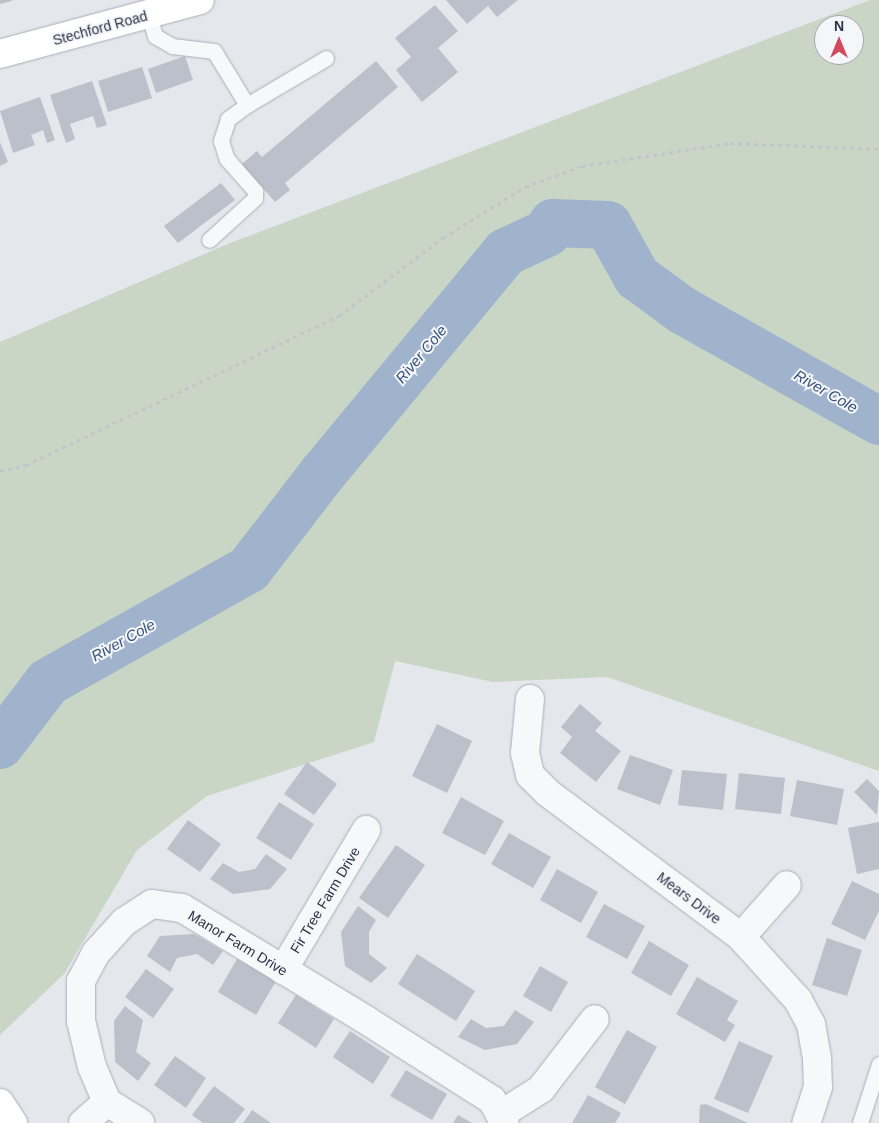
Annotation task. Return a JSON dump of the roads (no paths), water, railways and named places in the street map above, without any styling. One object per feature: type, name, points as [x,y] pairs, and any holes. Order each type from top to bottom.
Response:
[{"type":"main road","name":"Stechford Road","points":[[0,54],[200,0]]},
{"type":"main road","points":[[0,1103],[13,1123]]},
{"type":"street","name":"Mears Drive","points":[[530,699],[525,753],[530,775],[548,793],[741,937],[798,1000],[811,1024],[818,1087],[806,1123]]},
{"type":"street","name":"Fir Tree Farm Drive","points":[[283,970],[366,830]]},
{"type":"street","points":[[741,937],[787,885]]},
{"type":"street","name":"Manor Farm Drive","points":[[107,1102],[92,1067],[80,1021],[80,981],[96,953],[124,922],[152,904],[182,908],[366,1020],[492,1100],[503,1119]]},
{"type":"street","points":[[503,1119],[541,1089],[595,1019]]},
{"type":"street","points":[[83,1123],[107,1102],[140,1123]]},
{"type":"lane","points":[[149,15],[155,36],[172,46],[214,51],[247,105]]},
{"type":"lane","points":[[209,240],[255,198],[255,191],[226,159],[221,141],[228,119],[247,105],[326,58]]},
{"type":"lane","points":[[860,1123],[879,1064]]},
{"type":"waterway","name":"River Cole","points":[[0,745],[48,682],[249,569],[323,473],[506,252],[547,233],[553,223],[608,225],[637,277],[682,310],[879,421]]}]
